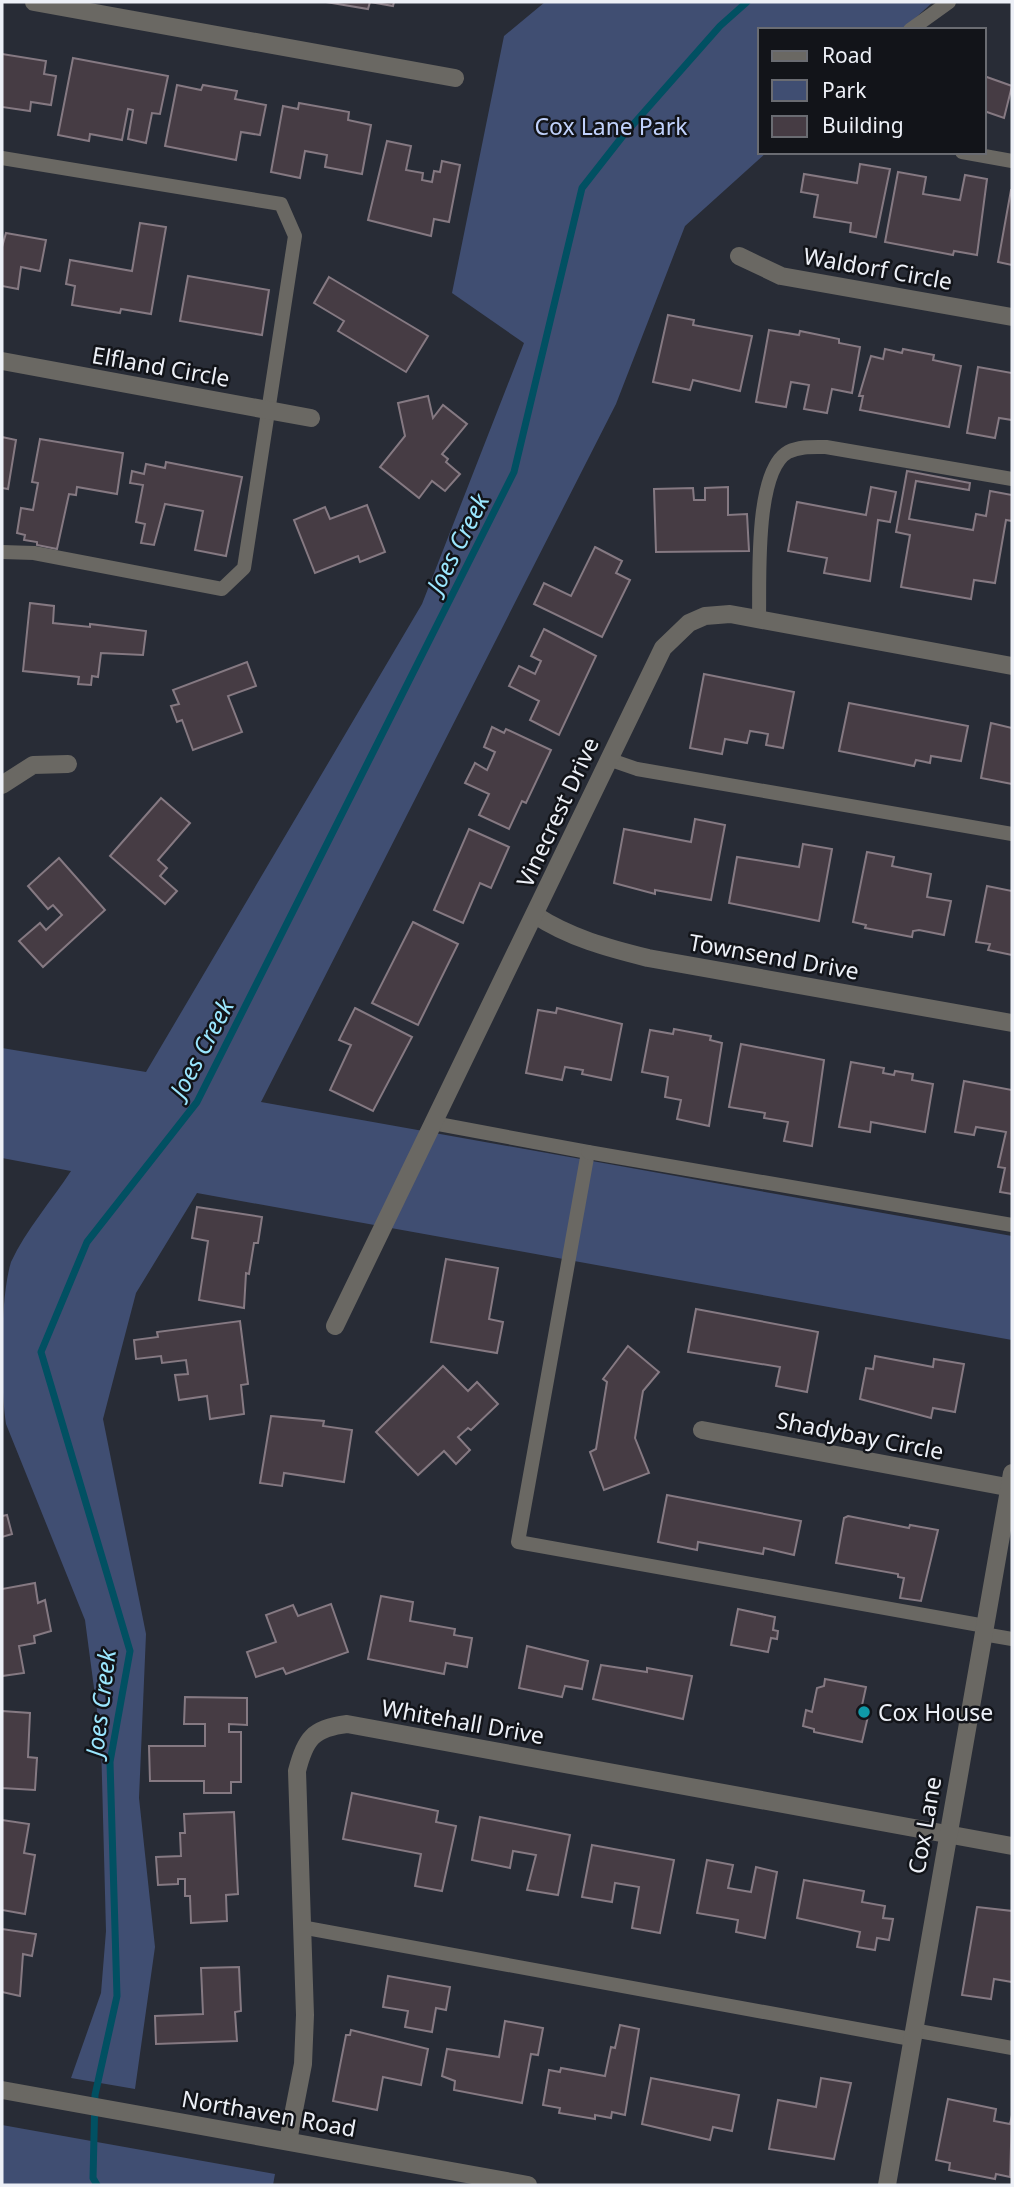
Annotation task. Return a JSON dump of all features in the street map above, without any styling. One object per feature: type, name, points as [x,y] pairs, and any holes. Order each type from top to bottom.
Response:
[{"type":"street","points":[[34,2],[455,78]]},
{"type":"street","name":"Waldorf Circle","points":[[739,256],[781,276],[1012,317]]},
{"type":"street","name":"Elfland Circle","points":[[2,361],[311,418]]},
{"type":"street","name":"Vinecrest Drive","points":[[335,1326],[608,759],[663,648],[676,631],[705,616],[730,614],[1012,666]]},
{"type":"street","points":[[2,785],[33,765],[68,764]]},
{"type":"street","name":"Townsend Drive","points":[[535,915],[554,927],[598,945],[648,958],[1012,1023]]},
{"type":"street","name":"Shadybay Circle","points":[[702,1430],[1011,1483]]},
{"type":"street","name":"Cox Lane","points":[[887,2185],[1011,1483]]},
{"type":"street","name":"Whitehall Drive","points":[[288,2141],[303,2064],[305,2015],[297,1771],[303,1747],[314,1734],[328,1727],[347,1724],[1012,1846]]},
{"type":"street","name":"Northaven Road","points":[[2,2090],[528,2185]]},
{"type":"lane","points":[[913,28],[949,2]]},
{"type":"lane","points":[[973,154],[1012,161]]},
{"type":"lane","points":[[2,158],[281,204],[296,236],[244,568],[222,589],[34,553],[2,552]]},
{"type":"lane","points":[[759,618],[765,496],[776,463],[788,452],[805,447],[826,447],[1012,479]]},
{"type":"lane","points":[[608,759],[637,769],[1012,834]]},
{"type":"lane","points":[[433,1123],[1012,1225]]},
{"type":"lane","points":[[588,1152],[518,1542],[984,1630],[1012,1639]]},
{"type":"lane","points":[[301,1927],[912,2035],[1012,2048]]},
{"type":"green space","name":"Cox Lane Park","points":[[545,2],[933,2],[904,28],[758,28],[758,154],[765,154],[685,226],[616,404],[261,1102],[1012,1236],[1012,1340],[197,1193],[136,1293],[103,1419],[146,1634],[139,1798],[155,1947],[135,2089],[71,2078],[101,1993],[106,1931],[101,1741],[85,1620],[6,1424],[2,1365],[3,1319],[11,1262],[71,1171],[2,1158],[2,1048],[146,1072],[422,604],[524,343],[452,293],[504,36]]},
{"type":"green space","points":[[2,2125],[275,2174],[273,2185],[2,2185]]},
{"type":"building","points":[[326,2],[370,2],[368,9]]},
{"type":"building","points":[[370,2],[394,2],[393,6]]},
{"type":"building","points":[[2,54],[46,61],[44,74],[56,76],[51,105],[31,102],[30,111],[2,107]]},
{"type":"building","points":[[73,58],[168,76],[160,114],[152,113],[146,143],[128,139],[133,110],[128,109],[122,140],[90,134],[89,141],[58,135]]},
{"type":"building","points":[[986,77],[1012,86],[1004,118],[986,112]]},
{"type":"building","points":[[177,85],[201,90],[203,85],[237,91],[235,99],[266,105],[260,135],[241,132],[236,160],[165,146]]},
{"type":"building","points":[[299,103],[349,112],[348,120],[371,125],[362,174],[325,167],[327,155],[305,151],[300,178],[271,172],[283,106],[298,109]]},
{"type":"building","points":[[387,141],[411,146],[406,170],[423,173],[422,180],[432,182],[434,171],[440,172],[442,161],[460,165],[449,222],[434,219],[431,236],[368,220]]},
{"type":"building","points":[[860,164],[890,169],[876,237],[850,232],[851,223],[814,217],[818,195],[801,192],[804,174],[857,183]]},
{"type":"building","points":[[898,172],[926,177],[923,194],[960,200],[965,175],[987,179],[977,255],[954,251],[953,255],[885,242]]},
{"type":"building","points":[[1012,190],[1012,265],[998,262]]},
{"type":"building","points":[[140,223],[166,227],[151,314],[121,309],[120,313],[72,305],[75,286],[66,284],[70,260],[132,271]]},
{"type":"building","points":[[6,233],[46,240],[40,271],[21,267],[18,289],[2,286],[2,247]]},
{"type":"building","points":[[188,276],[269,290],[262,335],[180,321]]},
{"type":"building","points":[[329,277],[428,336],[406,372],[338,331],[344,321],[314,303]]},
{"type":"building","points":[[668,315],[694,320],[693,325],[752,336],[740,391],[693,380],[690,390],[653,382]]},
{"type":"building","points":[[769,330],[799,335],[800,331],[839,339],[839,343],[860,347],[852,393],[832,389],[827,413],[804,409],[809,385],[791,382],[786,407],[756,402]]},
{"type":"building","points":[[885,349],[902,353],[903,349],[934,355],[933,360],[961,366],[949,427],[860,410],[863,396],[859,396],[871,356],[883,359]]},
{"type":"building","points":[[978,367],[1012,373],[1012,420],[999,418],[995,438],[967,433]]},
{"type":"building","points":[[428,396],[433,418],[443,405],[467,424],[442,454],[448,459],[446,462],[460,474],[445,491],[432,481],[419,498],[380,467],[405,436],[398,403]]},
{"type":"building","points":[[2,437],[16,440],[8,489],[2,488]]},
{"type":"building","points":[[40,439],[123,453],[117,494],[77,487],[76,495],[69,494],[57,549],[24,540],[25,535],[17,533],[21,508],[33,510],[38,483],[32,482]]},
{"type":"building","points":[[166,462],[242,477],[226,556],[195,550],[203,511],[165,504],[154,545],[141,543],[145,524],[136,522],[143,485],[130,483],[132,471],[144,474],[146,464],[165,468]]},
{"type":"building","points":[[907,471],[970,483],[969,490],[916,481],[909,519],[973,530],[976,514],[986,516],[990,491],[1012,495],[1012,521],[1006,520],[995,583],[974,580],[971,599],[901,587],[910,535],[896,532]]},
{"type":"building","points":[[728,487],[728,515],[747,514],[749,551],[656,552],[654,489],[693,488],[694,500],[705,500],[705,488]]},
{"type":"building","points":[[871,487],[896,492],[890,522],[878,520],[870,581],[824,573],[827,558],[788,551],[797,502],[866,515]]},
{"type":"building","points":[[367,505],[385,552],[360,562],[358,556],[315,573],[294,520],[325,507],[330,519]]},
{"type":"building","points":[[595,547],[622,561],[616,573],[630,580],[602,637],[534,604],[544,583],[571,596]]},
{"type":"building","points":[[30,603],[54,606],[53,623],[90,627],[90,624],[146,631],[143,655],[101,653],[98,677],[92,676],[91,685],[78,684],[79,677],[23,671]]},
{"type":"building","points":[[544,629],[596,656],[559,735],[530,720],[539,701],[509,686],[519,666],[535,674],[541,661],[531,656]]},
{"type":"building","points":[[247,662],[256,686],[228,696],[242,732],[193,750],[182,720],[177,722],[171,706],[179,704],[173,690]]},
{"type":"building","points":[[704,674],[794,692],[783,748],[766,745],[768,734],[750,731],[747,743],[725,739],[722,754],[690,748]]},
{"type":"building","points":[[849,703],[968,726],[961,761],[931,756],[930,763],[916,760],[914,766],[839,751]]},
{"type":"building","points":[[991,723],[1012,728],[1012,784],[981,778]]},
{"type":"building","points":[[492,727],[504,733],[506,729],[551,750],[526,803],[522,801],[509,829],[479,815],[489,794],[465,783],[475,763],[487,770],[495,752],[484,747]]},
{"type":"building","points":[[161,798],[190,823],[158,860],[167,868],[160,876],[177,891],[165,904],[110,856]]},
{"type":"building","points":[[695,819],[725,825],[711,900],[655,890],[655,894],[614,883],[624,829],[691,842]]},
{"type":"building","points":[[469,829],[509,847],[491,888],[480,883],[463,923],[434,910]]},
{"type":"building","points":[[803,844],[832,849],[819,921],[729,903],[737,857],[799,867]]},
{"type":"building","points":[[867,852],[894,857],[892,866],[931,874],[927,897],[951,901],[944,935],[919,930],[913,931],[912,937],[865,928],[866,925],[853,922]]},
{"type":"building","points":[[59,858],[105,910],[43,967],[19,941],[40,923],[46,930],[62,915],[53,905],[48,909],[28,886]]},
{"type":"building","points":[[987,886],[1012,891],[1012,955],[988,950],[990,944],[976,942]]},
{"type":"building","points":[[413,922],[458,944],[418,1025],[372,1003]]},
{"type":"building","points":[[355,1008],[412,1037],[373,1111],[330,1090],[351,1045],[339,1040]]},
{"type":"building","points":[[557,1008],[622,1024],[611,1080],[582,1074],[583,1070],[565,1067],[562,1080],[526,1073],[538,1010],[556,1013]]},
{"type":"building","points":[[674,1029],[711,1036],[710,1040],[722,1043],[709,1126],[677,1119],[681,1100],[665,1097],[668,1077],[642,1072],[650,1030],[673,1034]]},
{"type":"building","points":[[741,1044],[824,1060],[812,1146],[784,1141],[788,1122],[764,1118],[765,1113],[729,1107]]},
{"type":"building","points":[[851,1062],[884,1068],[883,1073],[894,1075],[895,1071],[913,1074],[912,1080],[933,1084],[925,1132],[871,1122],[870,1132],[839,1127]]},
{"type":"building","points":[[964,1081],[1012,1090],[1012,1194],[1000,1192],[1005,1168],[998,1167],[1006,1132],[976,1127],[974,1135],[955,1132]]},
{"type":"building","points":[[197,1207],[262,1217],[258,1243],[254,1243],[249,1274],[246,1273],[244,1308],[199,1300],[208,1241],[192,1238]]},
{"type":"building","points":[[446,1259],[498,1268],[489,1319],[503,1322],[497,1353],[431,1342]]},
{"type":"building","points":[[696,1309],[818,1332],[807,1392],[776,1386],[780,1367],[688,1352]]},
{"type":"building","points":[[240,1321],[248,1384],[241,1385],[244,1414],[210,1419],[207,1396],[179,1400],[175,1375],[188,1374],[186,1360],[162,1363],[161,1356],[136,1359],[134,1340],[158,1337],[157,1332]]},
{"type":"building","points":[[628,1346],[659,1372],[643,1391],[635,1438],[649,1473],[604,1490],[590,1452],[596,1449],[607,1382],[603,1379]]},
{"type":"building","points":[[875,1356],[933,1367],[934,1359],[964,1364],[955,1412],[933,1408],[931,1418],[860,1399],[866,1368],[873,1369]]},
{"type":"building","points":[[443,1366],[468,1391],[477,1382],[498,1404],[471,1430],[468,1428],[458,1437],[470,1450],[456,1464],[444,1451],[418,1475],[376,1432]]},
{"type":"building","points":[[271,1416],[324,1421],[323,1426],[352,1430],[344,1482],[284,1473],[282,1486],[260,1483]]},
{"type":"building","points":[[667,1495],[801,1521],[794,1555],[764,1548],[763,1554],[698,1542],[697,1550],[658,1542]]},
{"type":"building","points":[[7,1515],[12,1534],[2,1537],[2,1516]]},
{"type":"building","points":[[848,1516],[909,1528],[910,1525],[938,1530],[921,1601],[900,1598],[904,1578],[898,1577],[898,1574],[836,1563],[844,1518]]},
{"type":"building","points":[[35,1583],[38,1603],[45,1600],[51,1631],[34,1636],[35,1643],[19,1646],[24,1673],[2,1676],[2,1589]]},
{"type":"building","points":[[381,1596],[413,1602],[410,1621],[455,1629],[454,1635],[472,1638],[467,1667],[446,1663],[444,1674],[368,1659]]},
{"type":"building","points":[[331,1604],[348,1652],[286,1674],[283,1668],[256,1677],[247,1652],[276,1642],[266,1615],[293,1605],[298,1616]]},
{"type":"building","points":[[738,1609],[775,1617],[773,1630],[778,1631],[777,1639],[771,1638],[768,1652],[731,1645]]},
{"type":"building","points":[[527,1646],[588,1661],[582,1689],[565,1686],[562,1697],[519,1688]]},
{"type":"building","points":[[601,1665],[647,1672],[647,1668],[692,1676],[683,1719],[593,1699]]},
{"type":"building","points":[[825,1679],[866,1687],[861,1710],[869,1712],[862,1742],[814,1732],[814,1729],[803,1726],[806,1710],[812,1712],[817,1688],[824,1686]]},
{"type":"building","points":[[185,1697],[247,1698],[247,1725],[229,1724],[229,1732],[241,1732],[241,1782],[231,1782],[231,1793],[204,1793],[204,1781],[150,1781],[149,1746],[205,1746],[205,1724],[184,1724]]},
{"type":"building","points":[[2,1711],[30,1713],[28,1757],[37,1758],[35,1790],[2,1788]]},
{"type":"building","points":[[352,1793],[438,1811],[436,1822],[456,1826],[442,1891],[415,1886],[421,1854],[343,1839]]},
{"type":"building","points":[[234,1812],[238,1894],[226,1895],[227,1921],[191,1923],[190,1896],[185,1896],[185,1879],[178,1879],[178,1884],[158,1885],[156,1857],[181,1856],[180,1833],[185,1833],[184,1814]]},
{"type":"building","points":[[480,1817],[570,1835],[558,1895],[527,1890],[536,1855],[513,1851],[510,1868],[472,1860]]},
{"type":"building","points":[[2,1820],[29,1824],[24,1853],[35,1855],[25,1914],[2,1910]]},
{"type":"building","points":[[592,1845],[674,1860],[660,1933],[632,1928],[639,1887],[615,1883],[612,1902],[582,1897]]},
{"type":"building","points":[[707,1860],[733,1865],[728,1888],[751,1892],[756,1867],[777,1872],[765,1938],[736,1932],[738,1920],[697,1913]]},
{"type":"building","points":[[804,1880],[864,1891],[862,1902],[885,1906],[883,1918],[893,1919],[889,1940],[877,1938],[875,1950],[857,1947],[860,1932],[797,1918]]},
{"type":"building","points":[[977,1907],[1012,1911],[1012,1982],[994,1979],[991,1999],[962,1995]]},
{"type":"building","points":[[2,1929],[36,1934],[32,1956],[23,1954],[20,1996],[2,1992]]},
{"type":"building","points":[[239,1967],[241,2011],[235,2012],[237,2041],[156,2044],[155,2016],[203,2014],[201,1968]]},
{"type":"building","points":[[388,1976],[450,1987],[446,2010],[436,2008],[432,2032],[405,2027],[408,2011],[383,2007]]},
{"type":"building","points":[[505,2021],[543,2028],[538,2055],[531,2054],[522,2103],[454,2090],[455,2081],[442,2076],[447,2049],[499,2057]]},
{"type":"building","points":[[620,2025],[639,2029],[625,2115],[612,2112],[611,2118],[595,2115],[595,2119],[559,2113],[560,2108],[543,2105],[549,2070],[560,2072],[561,2068],[605,2076],[611,2047],[615,2048]]},
{"type":"building","points":[[351,2030],[428,2049],[421,2085],[383,2077],[377,2110],[333,2101],[346,2035],[350,2035]]},
{"type":"building","points":[[651,2078],[739,2095],[732,2131],[713,2127],[710,2140],[642,2124]]},
{"type":"building","points":[[821,2078],[851,2083],[834,2159],[769,2149],[778,2100],[816,2107]]},
{"type":"building","points":[[948,2099],[996,2109],[994,2121],[1010,2124],[1012,2115],[1010,2177],[996,2174],[995,2179],[949,2170],[950,2163],[936,2160]]},
{"type":"waterway","name":"Joes Creek","points":[[97,2185],[93,2178],[95,2095],[117,1996],[110,1762],[130,1651],[41,1352],[87,1242],[197,1102],[514,472],[582,188],[622,137],[720,26],[747,2]]},
{"type":"place","name":"Cox House","points":[[864,1712]]}]
